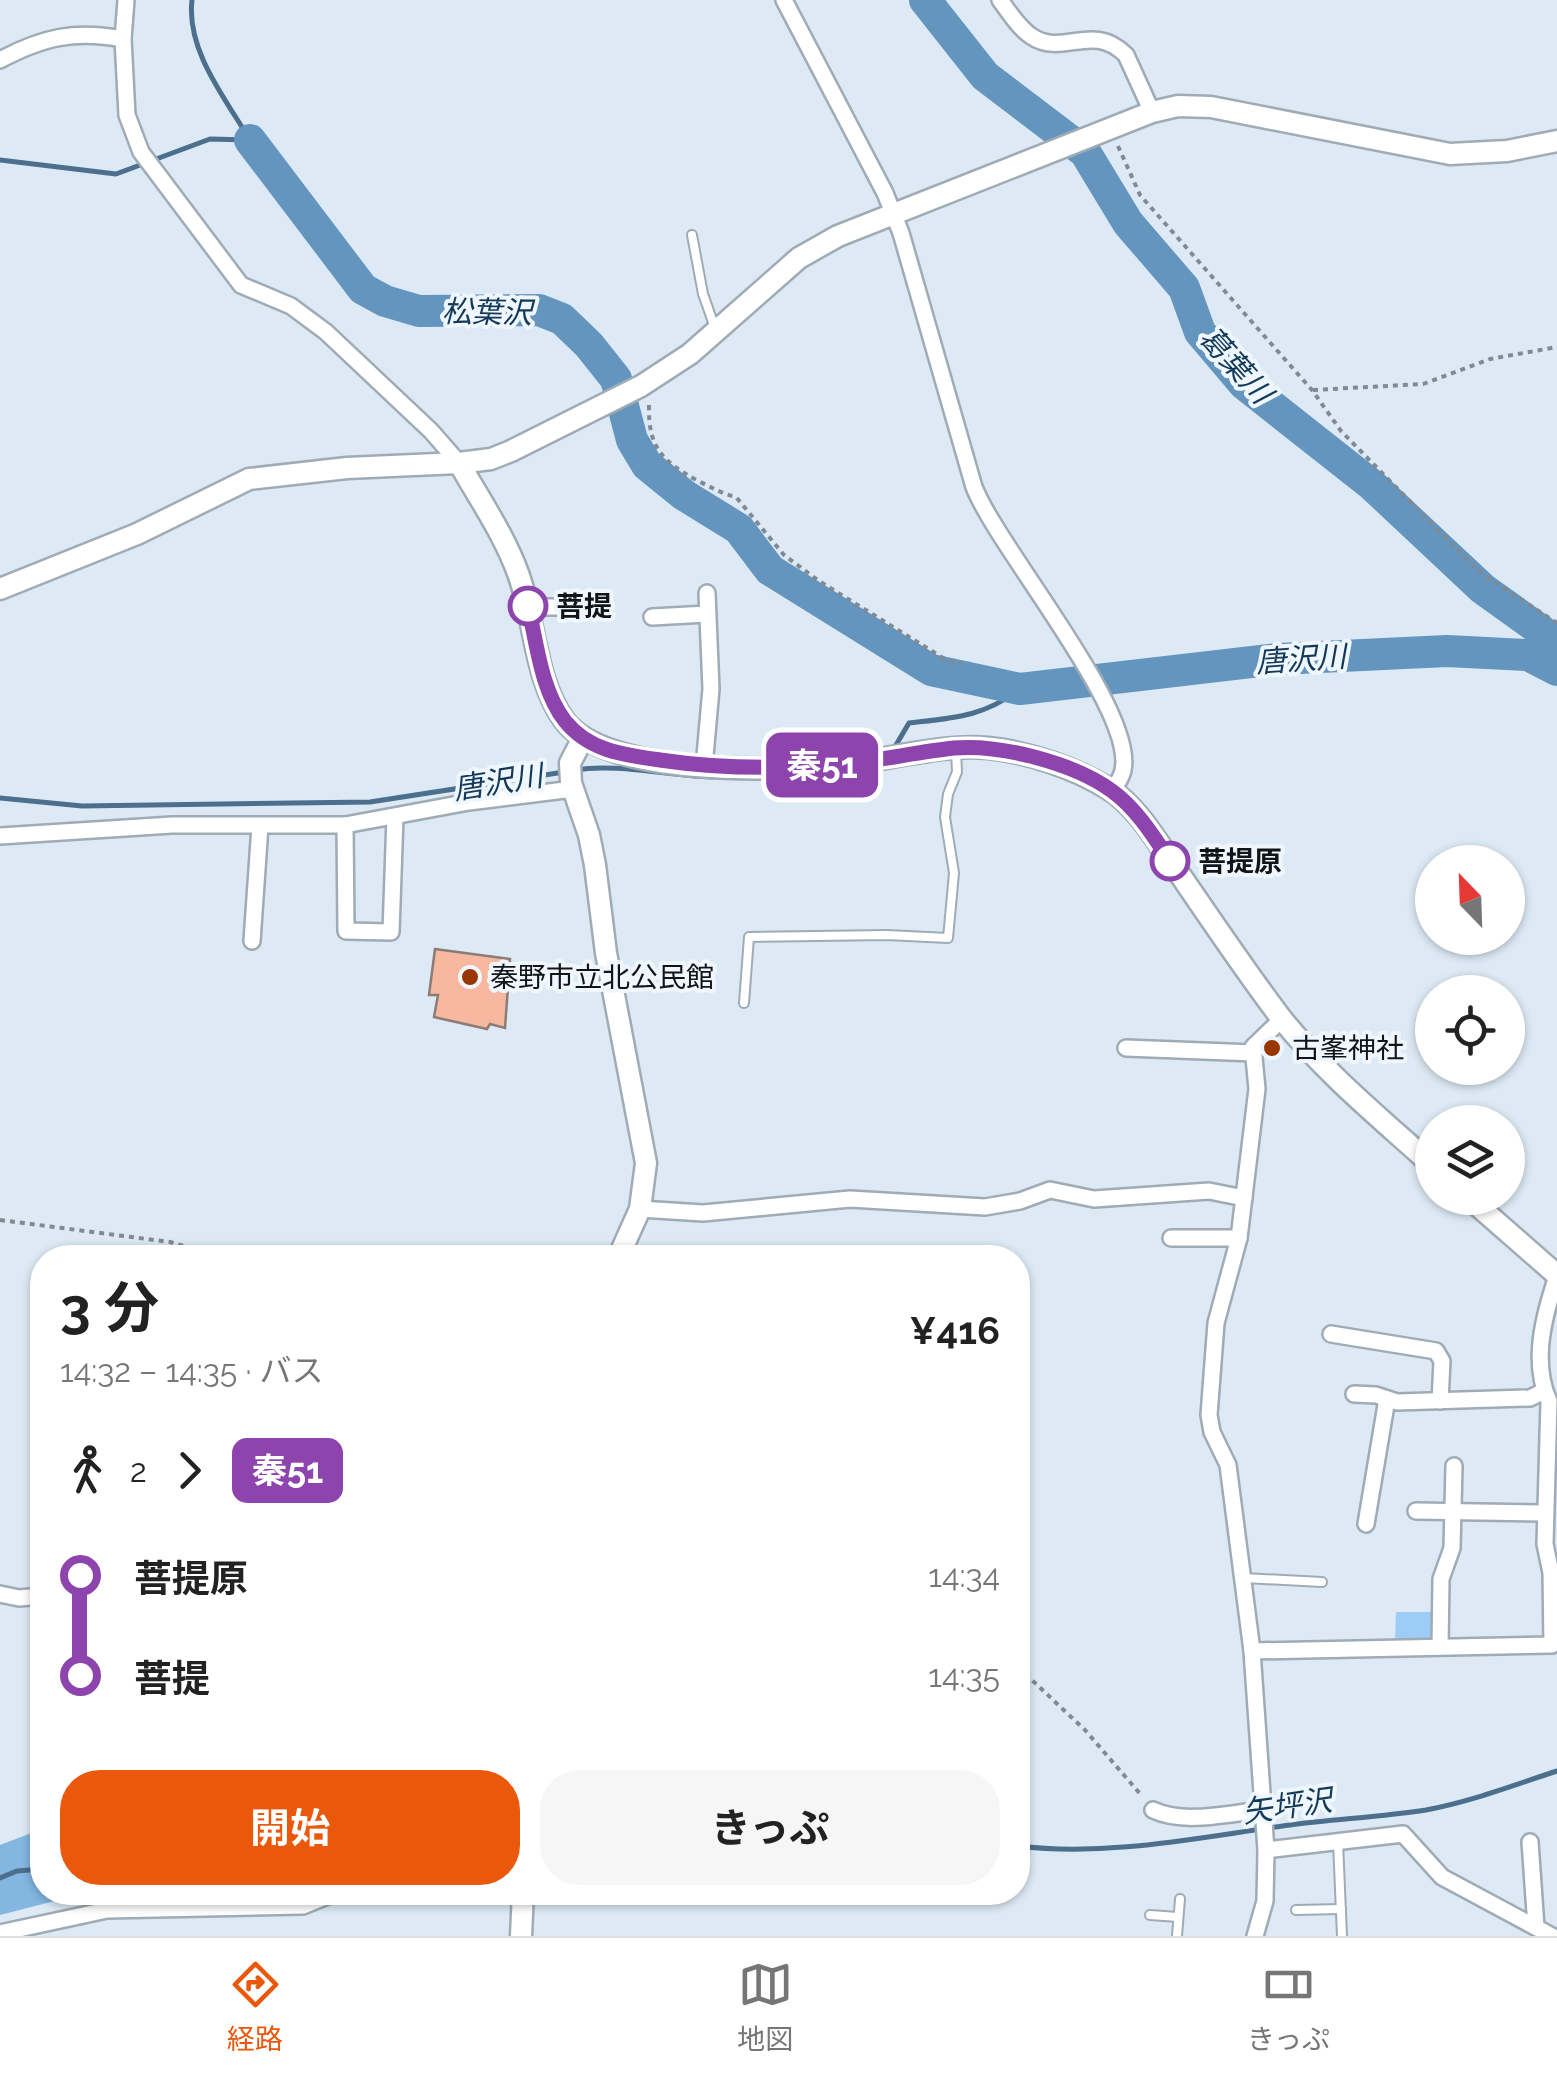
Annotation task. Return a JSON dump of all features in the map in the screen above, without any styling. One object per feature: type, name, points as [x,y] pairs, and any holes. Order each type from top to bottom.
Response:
[{"type":"main road","points":[[0,589],[137,534],[249,479],[348,468],[458,464],[501,455],[637,389],[690,354],[799,258],[838,236],[1152,112],[1178,106],[1211,107],[1450,154],[1507,151],[1557,140]]},
{"type":"main road","points":[[458,464],[507,547],[528,606],[550,693],[564,719],[582,740],[610,752],[704,766],[774,768],[886,759],[956,748],[1020,753],[1083,775],[1113,791],[1149,831],[1282,1019],[1338,1081],[1415,1150]]},
{"type":"main road","points":[[582,740],[571,778],[595,865],[606,953],[646,1163],[640,1209],[626,1245]]},
{"type":"main road","points":[[1488,1215],[1557,1275]]},
{"type":"main road","points":[[522,1905],[522,1936]]},
{"type":"street","points":[[126,0],[123,38],[127,115],[141,152],[242,285],[291,306],[326,332],[419,419],[458,464]]},
{"type":"street","points":[[784,0],[894,214],[913,266],[984,513],[1024,569],[1109,712],[1123,754],[1123,771],[1113,791]]},
{"type":"street","points":[[1000,0],[1032,38],[1048,44],[1104,39],[1119,48],[1126,55],[1152,112]]},
{"type":"street","points":[[5,52],[65,34],[123,38]]},
{"type":"street","points":[[704,766],[712,689],[707,593]]},
{"type":"street","points":[[528,606],[592,606]]},
{"type":"street","points":[[652,617],[707,614]]},
{"type":"street","points":[[0,836],[172,825],[345,825],[395,818],[571,778]]},
{"type":"street","points":[[345,825],[346,931],[391,932],[395,818]]},
{"type":"street","points":[[252,941],[260,826]]},
{"type":"street","points":[[1256,1936],[1265,1901],[1266,1850],[1252,1650],[1228,1465],[1208,1415],[1216,1323],[1240,1238],[1257,1089],[1254,1047],[1282,1019]]},
{"type":"street","points":[[1126,1048],[1254,1053]]},
{"type":"street","points":[[640,1209],[703,1212],[850,1198],[985,1207],[1050,1190],[1094,1198],[1209,1191],[1244,1198]]},
{"type":"street","points":[[1171,1238],[1240,1238]]},
{"type":"street","points":[[1252,1650],[1552,1645],[1551,1573],[1544,1544],[1548,1401],[1541,1384],[1542,1322],[1557,1275]]},
{"type":"street","points":[[1331,1334],[1436,1351],[1442,1362],[1440,1401]]},
{"type":"street","points":[[1354,1394],[1398,1402],[1530,1398],[1544,1391]]},
{"type":"street","points":[[1366,1524],[1387,1399]]},
{"type":"street","points":[[1440,1647],[1441,1580],[1452,1548],[1454,1466]]},
{"type":"street","points":[[1416,1510],[1546,1513]]},
{"type":"street","points":[[0,1594],[30,1597]]},
{"type":"street","points":[[1153,1810],[1183,1817],[1263,1814]]},
{"type":"street","points":[[1266,1850],[1403,1834],[1442,1877],[1552,1936]]},
{"type":"street","points":[[1530,1842],[1536,1927]]},
{"type":"street","points":[[0,1933],[107,1910],[306,1905]]},
{"type":"lane","points":[[692,236],[702,294],[717,331]]},
{"type":"lane","points":[[744,1003],[749,937],[948,938],[954,873],[945,817],[948,794],[957,772],[956,748]]},
{"type":"lane","points":[[1243,1578],[1322,1582]]},
{"type":"lane","points":[[1338,1842],[1342,1936]]},
{"type":"lane","points":[[1177,1936],[1180,1898]]},
{"type":"lane","points":[[1296,1910],[1341,1909]]},
{"type":"lane","points":[[1150,1915],[1178,1917]]},
{"type":"path","points":[[1106,130],[1140,195],[1312,390],[1341,431],[1478,570],[1557,623]]},
{"type":"path","points":[[1312,390],[1423,384],[1490,359],[1557,347]]},
{"type":"path","points":[[637,389],[648,402],[648,429],[659,453],[674,467],[736,497],[784,555],[818,581],[948,661],[962,664]]},
{"type":"path","points":[[0,1220],[181,1245]]},
{"type":"path","points":[[1030,1677],[1085,1730],[1153,1810]]},
{"type":"shaded area","points":[[1396,1612],[1435,1612],[1434,1636],[1427,1641],[1395,1641]]},
{"type":"shaded area","points":[[30,1834],[30,1905],[39,1905],[0,1915],[0,1845]]},
{"type":"building","name":"秦野市立北公民館","points":[[435,949],[510,959],[505,1028],[490,1024],[487,1029],[434,1017],[438,995],[429,995]]},
{"type":"waterway","points":[[192,0],[192,19],[201,55],[250,140]]},
{"type":"waterway","name":"葛葉川","points":[[925,0],[985,76],[1085,152],[1128,223],[1184,288],[1200,332],[1244,384],[1372,485],[1483,589],[1557,642]]},
{"type":"waterway","name":"松葉沢","points":[[0,160],[116,174],[210,139],[250,140]]},
{"type":"waterway","name":"松葉沢","points":[[250,140],[363,289],[385,301],[419,311],[539,310],[562,319],[616,379],[632,440],[647,465],[684,495],[739,529],[770,570],[931,670],[1020,689],[1278,659],[1447,651],[1528,655],[1557,670]]},
{"type":"waterway","name":"唐沢川","points":[[893,750],[909,723],[980,711],[1020,689]]},
{"type":"waterway","name":"唐沢川","points":[[575,770],[626,769],[713,777]]},
{"type":"waterway","name":"唐沢川","points":[[784,778],[851,776],[877,769]]},
{"type":"waterway","name":"唐沢川","points":[[0,798],[82,806],[370,802],[564,772]]},
{"type":"waterway","name":"矢坪沢","points":[[1030,1847],[1120,1847],[1426,1810],[1557,1771]]},
{"type":"waterway","name":"矢坪沢","points":[[0,1878],[30,1870]]},
{"type":"bus line","name":"秦51","points":[[528,606],[541,665],[564,719],[582,740],[610,752],[704,766],[774,768],[844,764],[956,748],[1020,753],[1083,775],[1113,791],[1170,861]]},
{"type":"place","name":"菩提","points":[[528,606]]},
{"type":"place","name":"菩提原","points":[[1170,861]]},
{"type":"place","name":"秦野市立北公民館","points":[[470,977]]},
{"type":"place","name":"古峯神社","points":[[1272,1048]]}]
